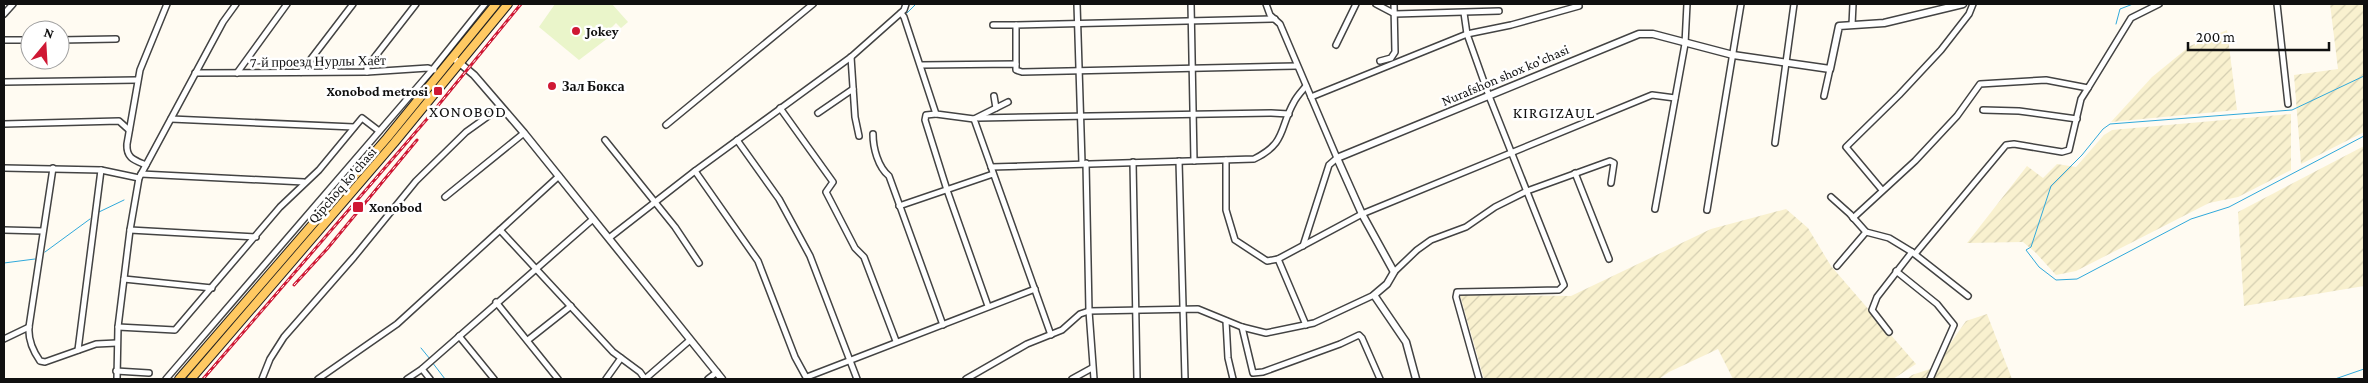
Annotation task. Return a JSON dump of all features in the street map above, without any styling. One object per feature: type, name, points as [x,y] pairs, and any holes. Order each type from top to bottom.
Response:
[{"type":"main road","name":"Qipchoq ko'chasi","points":[[179,379],[440,74],[496,4]]},
{"type":"main road","name":"Qipchoq ko'chasi","points":[[191,379],[461,63],[508,4]]},
{"type":"street","points":[[4,14],[13,4]]},
{"type":"street","points":[[146,165],[128,156],[129,130],[137,80],[167,4]]},
{"type":"street","points":[[117,379],[118,327],[130,230],[140,176],[222,22],[236,4]]},
{"type":"street","points":[[237,73],[287,4]]},
{"type":"street","points":[[301,72],[353,4]]},
{"type":"street","points":[[367,72],[367,67],[416,4]]},
{"type":"street","points":[[166,379],[432,69],[485,4]]},
{"type":"street","points":[[666,125],[813,4]]},
{"type":"street","points":[[609,238],[694,171],[852,56],[901,13],[906,4]]},
{"type":"street","points":[[1077,4],[1089,311],[1094,379]]},
{"type":"street","points":[[1191,4],[1194,160]]},
{"type":"street","points":[[1266,4],[1270,15],[1280,24],[1362,214],[1394,272]]},
{"type":"street","points":[[1336,45],[1356,4]]},
{"type":"street","points":[[1376,4],[1395,14],[1499,11]]},
{"type":"street","points":[[1380,61],[1392,58],[1395,52],[1394,4]]},
{"type":"street","points":[[1482,4],[1482,11]]},
{"type":"street","points":[[1655,209],[1685,44],[1687,4]]},
{"type":"street","points":[[1707,210],[1741,4]]},
{"type":"street","points":[[1775,143],[1794,4]]},
{"type":"street","points":[[1852,26],[1853,4]]},
{"type":"street","points":[[1824,96],[1839,26],[1884,23],[1935,7],[1963,4]]},
{"type":"street","points":[[1882,190],[1846,147],[1941,50],[1969,14],[1973,4]]},
{"type":"street","points":[[1889,332],[1872,310],[1877,297],[1896,271],[1913,253],[1920,249],[2004,147],[2014,144],[2066,152],[2071,147],[2081,99],[2131,18],[2159,4]]},
{"type":"street","points":[[2277,4],[2288,104]]},
{"type":"street","points":[[1311,96],[1467,34],[1511,25],[1579,6]]},
{"type":"street","points":[[901,13],[921,65],[936,114]]},
{"type":"street","points":[[1464,13],[1467,34],[1489,96],[1564,285],[1559,290],[1457,292],[1456,297],[1479,379]]},
{"type":"street","points":[[993,25],[1275,19]]},
{"type":"street","points":[[1016,25],[1016,64],[1018,71],[1298,66]]},
{"type":"street","name":"Nurafshon shox ko'chasi","points":[[1337,158],[1639,34],[1650,34],[1733,55],[1830,69]]},
{"type":"street","points":[[70,40],[116,39]]},
{"type":"street","points":[[4,40],[20,40]]},
{"type":"street","points":[[852,56],[855,116],[859,136]]},
{"type":"street","points":[[453,58],[474,75],[524,133],[722,379]]},
{"type":"street","points":[[921,65],[1016,64]]},
{"type":"street","points":[[432,69],[440,74]]},
{"type":"street","name":"7-й проезд Нурлы Хаёт","points":[[195,73],[367,72],[432,69]]},
{"type":"street","points":[[4,82],[137,80]]},
{"type":"street","points":[[1853,218],[1915,162],[1957,116],[1980,84],[2046,80],[2088,88]]},
{"type":"street","points":[[991,167],[1254,159],[1262,155],[1280,137],[1294,101],[1306,86]]},
{"type":"street","points":[[818,113],[853,89]]},
{"type":"street","points":[[1226,160],[1226,210],[1235,240],[1267,261],[1278,259],[1362,214],[1652,95],[1676,98]]},
{"type":"street","points":[[994,96],[996,108]]},
{"type":"street","points":[[976,118],[1008,102]]},
{"type":"street","points":[[262,379],[270,359],[284,337],[360,250],[416,181],[466,132],[501,107]]},
{"type":"street","points":[[780,108],[833,182],[826,192],[855,248],[864,257],[896,341]]},
{"type":"street","points":[[1983,110],[2019,111],[2077,120]]},
{"type":"street","points":[[988,306],[947,190],[925,120],[926,115],[936,114],[976,118],[1289,114]]},
{"type":"street","points":[[118,327],[175,330],[304,182],[319,170],[362,118],[379,131]]},
{"type":"street","points":[[976,118],[991,167],[1051,335]]},
{"type":"street","points":[[171,119],[354,127]]},
{"type":"street","points":[[4,124],[119,121],[129,130]]},
{"type":"street","points":[[445,197],[524,133]]},
{"type":"street","points":[[873,134],[875,150],[882,171],[889,176],[943,325]]},
{"type":"street","points":[[605,140],[656,202],[699,263]]},
{"type":"street","points":[[737,140],[779,199],[810,256],[857,379]]},
{"type":"street","points":[[1303,246],[1329,165],[1337,158]]},
{"type":"street","points":[[1179,161],[1185,379]]},
{"type":"street","points":[[966,379],[1027,344],[1051,335],[1080,314],[1089,311],[1202,310],[1242,327],[1266,333],[1306,325],[1363,302],[1387,284],[1394,272],[1417,250],[1431,240],[1466,227],[1495,207],[1528,191],[1612,161],[1614,163],[1611,183]]},
{"type":"street","points":[[1133,162],[1137,379]]},
{"type":"street","points":[[4,168],[101,170],[140,176],[304,182]]},
{"type":"street","points":[[53,168],[28,335],[33,350],[42,362],[101,343],[117,343]]},
{"type":"street","points":[[78,350],[101,170]]},
{"type":"street","points":[[694,171],[758,261],[796,357],[808,379]]},
{"type":"street","points":[[1575,173],[1608,259]]},
{"type":"street","points":[[899,206],[994,174]]},
{"type":"street","points":[[318,379],[397,324],[558,176]]},
{"type":"street","points":[[1831,197],[1866,232],[1889,238],[1913,253],[1968,296]]},
{"type":"street","points":[[407,379],[422,370],[496,302],[593,219]]},
{"type":"street","points":[[4,230],[43,231]]},
{"type":"street","points":[[130,230],[256,237]]},
{"type":"street","points":[[500,230],[613,352],[640,372],[645,379],[690,340]]},
{"type":"street","points":[[1837,266],[1866,232]]},
{"type":"street","points":[[1278,259],[1306,325]]},
{"type":"street","points":[[1896,271],[1937,304],[1954,325],[1930,379]]},
{"type":"street","points":[[124,278],[212,288]]},
{"type":"street","points":[[808,379],[807,376],[1035,289]]},
{"type":"street","points":[[1374,295],[1406,342],[1416,379]]},
{"type":"street","points":[[496,302],[558,379]]},
{"type":"street","points":[[528,340],[571,306]]},
{"type":"street","points":[[1226,321],[1228,358],[1233,379]]},
{"type":"street","points":[[4,338],[29,327]]},
{"type":"street","points":[[1242,327],[1253,374],[1340,344],[1359,335],[1380,379]]},
{"type":"street","points":[[459,336],[494,379]]},
{"type":"street","points":[[606,379],[621,358]]},
{"type":"street","points":[[1072,379],[1092,368]]},
{"type":"street","points":[[422,370],[430,379]]},
{"type":"street","points":[[116,371],[149,373]]},
{"type":"street","points":[[708,379],[717,372]]},
{"type":"shaded area","points":[[2330,4],[2364,4],[2364,132],[2301,164],[2294,75],[2338,69]]},
{"type":"shaded area","points":[[2227,30],[2237,110],[2111,122],[2152,77],[2190,46]]},
{"type":"shaded area","points":[[2291,114],[2291,170],[2238,197],[2209,203],[2076,271],[2056,275],[2023,242],[1967,243],[2027,166],[2043,178],[2057,164],[2076,167],[2104,135],[2112,130]]},
{"type":"shaded area","points":[[2364,146],[2364,286],[2244,306],[2238,212]]},
{"type":"shaded area","points":[[1786,209],[1808,228],[1831,266],[1916,364],[1893,379],[1733,379],[1718,349],[1669,372],[1659,379],[1484,379],[1460,295],[1571,296],[1711,229]]},
{"type":"shaded area","points":[[1987,314],[2012,379],[1907,379],[1912,375],[1933,368],[1966,321]]},
{"type":"green space","name":"Jokey","points":[[555,4],[612,4],[628,22],[621,28],[616,23],[605,34],[608,38],[579,60],[539,27]]},
{"type":"waterway","points":[[907,13],[916,4]]},
{"type":"waterway","points":[[2116,24],[2120,9],[2133,4]]},
{"type":"waterway","points":[[2364,76],[2292,110],[2110,124],[2103,129],[2082,155],[2051,186],[2031,247],[2026,250],[2039,267],[2056,280],[2077,279],[2191,219],[2229,207],[2364,136]]},
{"type":"waterway","points":[[99,212],[124,200]]},
{"type":"waterway","points":[[45,252],[90,219]]},
{"type":"waterway","points":[[4,263],[35,259]]},
{"type":"waterway","points":[[421,348],[430,359]]},
{"type":"waterway","points":[[432,362],[445,379]]},
{"type":"waterway","points":[[2335,379],[2364,369]]},
{"type":"railway","points":[[203,379],[427,119],[521,4]]},
{"type":"railway","points":[[294,285],[327,249],[417,140]]},
{"type":"place","name":"Jokey","points":[[576,31]]},
{"type":"place","name":"Зал Бокса","points":[[552,86]]},
{"type":"place","name":"Xonobod metrosi","points":[[438,91]]},
{"type":"place","name":"Xonobod","points":[[358,207]]},
{"type":"district","name":"XONOBOD","points":[[468,111]]},
{"type":"district","name":"KIRGIZAUL","points":[[1554,112]]}]
